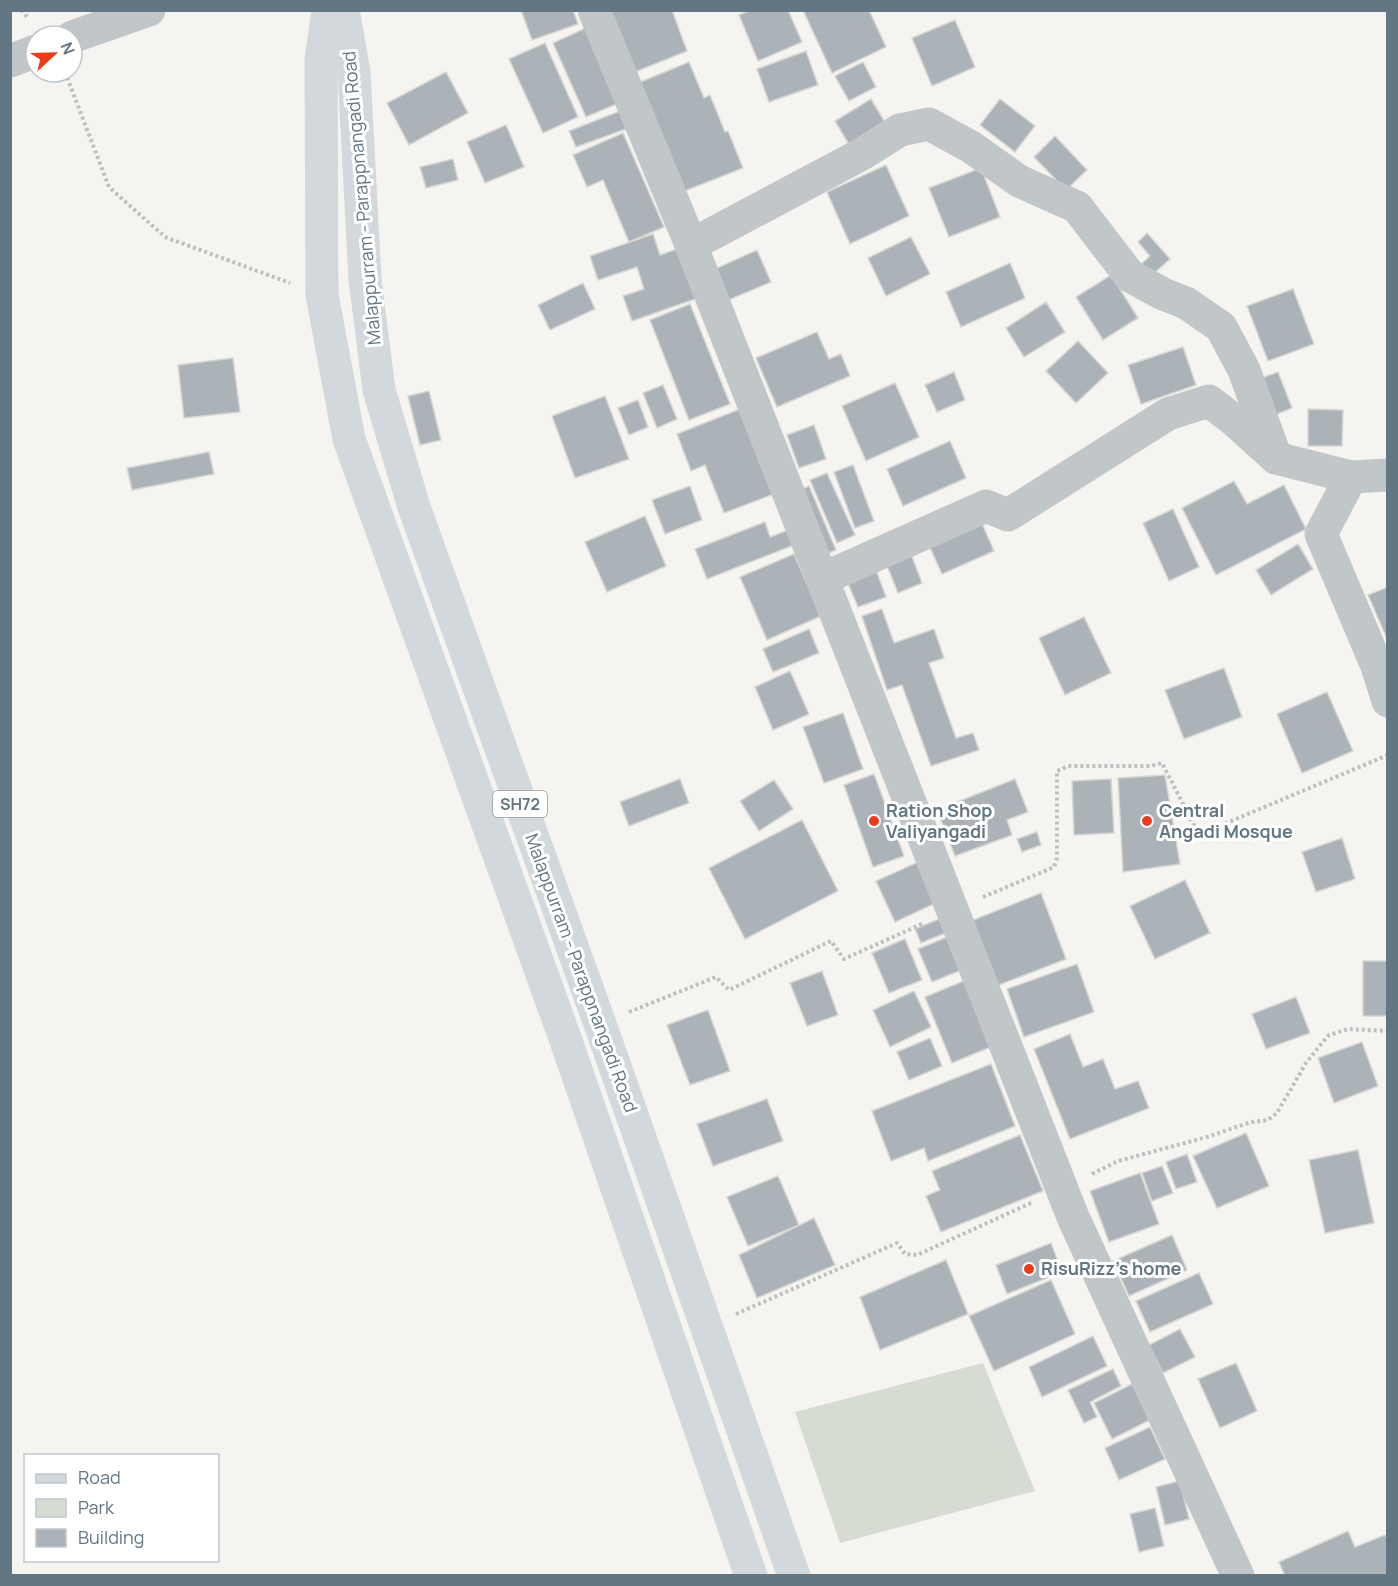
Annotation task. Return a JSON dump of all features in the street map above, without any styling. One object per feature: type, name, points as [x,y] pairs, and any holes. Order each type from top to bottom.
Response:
[{"type":"main road","name":"Malappurram - Parappnangadi Road","points":[[328,10],[321,60],[322,295],[349,439],[566,1038],[751,1575]]},
{"type":"main road","name":"Malappurram - Parappnangadi Road","points":[[343,10],[354,72],[365,279],[379,390],[414,507],[600,1024],[794,1575]]},
{"type":"street","points":[[84,33],[149,10]]},
{"type":"street","points":[[594,10],[691,245],[1073,1217],[1238,1575]]},
{"type":"street","points":[[691,245],[862,154],[900,130],[929,124],[971,147],[1020,181],[1077,207],[1130,276],[1163,294],[1186,303],[1221,327],[1244,370],[1276,459]]},
{"type":"street","points":[[822,579],[986,506],[1008,515],[1168,414],[1209,401],[1235,421],[1276,459],[1351,477],[1388,475]]},
{"type":"street","points":[[1351,477],[1321,534],[1377,666],[1388,701]]},
{"type":"path","points":[[70,84],[109,187],[165,237],[322,295]]},
{"type":"path","points":[[600,1024],[716,977],[729,990],[831,941],[844,959],[952,909],[1054,867],[1057,858],[1057,771],[1068,766],[1151,766],[1162,763],[1196,829],[1217,827],[1388,755]]},
{"type":"path","points":[[705,1326],[897,1243],[905,1254],[917,1255],[1062,1190],[1118,1161],[1207,1137],[1251,1122],[1268,1120],[1277,1113],[1306,1063],[1329,1035],[1348,1029],[1388,1031]]},
{"type":"green space","points":[[983,1363],[1035,1491],[840,1543],[795,1412]]},
{"type":"building","points":[[521,10],[573,10],[578,24],[532,40]]},
{"type":"building","points":[[609,10],[672,10],[687,51],[635,72]]},
{"type":"building","points":[[751,10],[788,10],[802,42],[758,61],[739,15]]},
{"type":"building","points":[[803,10],[869,10],[886,47],[832,73]]},
{"type":"building","points":[[955,20],[975,67],[932,86],[912,38]]},
{"type":"building","points":[[588,27],[621,102],[586,117],[553,43]]},
{"type":"building","points":[[545,43],[578,117],[543,133],[509,59]]},
{"type":"building","points":[[806,51],[818,85],[769,102],[757,69]]},
{"type":"building","points":[[689,62],[704,98],[710,95],[743,168],[682,192],[638,83]]},
{"type":"building","points":[[863,62],[876,87],[849,101],[835,76]]},
{"type":"building","points":[[446,72],[468,113],[409,145],[387,103]]},
{"type":"building","points":[[871,99],[890,131],[854,153],[835,121]]},
{"type":"building","points":[[1000,99],[1035,126],[1015,152],[980,125]]},
{"type":"building","points":[[620,111],[626,129],[576,147],[569,131]]},
{"type":"building","points":[[506,125],[524,167],[485,183],[467,142]]},
{"type":"building","points":[[623,133],[664,227],[629,242],[603,180],[587,187],[573,155]]},
{"type":"building","points":[[1055,136],[1087,170],[1066,190],[1034,157]]},
{"type":"building","points":[[453,159],[458,180],[426,188],[420,167]]},
{"type":"building","points":[[886,165],[909,216],[850,244],[827,192]]},
{"type":"building","points":[[981,168],[1000,217],[949,237],[929,188]]},
{"type":"building","points":[[1147,233],[1170,259],[1143,283],[1133,272],[1150,256],[1138,242]]},
{"type":"building","points":[[653,234],[660,255],[680,248],[698,298],[632,321],[623,296],[644,289],[637,267],[598,280],[590,256]]},
{"type":"building","points":[[911,237],[930,274],[886,296],[868,258]]},
{"type":"building","points":[[757,250],[771,282],[726,301],[713,270]]},
{"type":"building","points":[[1010,263],[1025,298],[961,327],[946,292]]},
{"type":"building","points":[[1111,275],[1138,318],[1103,340],[1076,297]]},
{"type":"building","points":[[583,283],[595,309],[550,330],[538,305]]},
{"type":"building","points":[[1293,289],[1314,344],[1268,361],[1247,306]]},
{"type":"building","points":[[1046,302],[1065,332],[1024,357],[1006,328]]},
{"type":"building","points":[[690,304],[730,404],[689,420],[650,320]]},
{"type":"building","points":[[817,332],[829,359],[841,354],[850,376],[777,407],[756,358]]},
{"type":"building","points":[[1078,341],[1108,373],[1076,403],[1046,371]]},
{"type":"building","points":[[1183,347],[1196,385],[1141,404],[1128,365]]},
{"type":"building","points":[[233,358],[240,412],[184,418],[178,365]]},
{"type":"building","points":[[954,372],[965,400],[937,412],[925,385]]},
{"type":"building","points":[[1278,372],[1292,408],[1267,418],[1253,381]]},
{"type":"building","points":[[895,383],[919,437],[866,461],[842,406]]},
{"type":"building","points":[[663,385],[677,419],[657,428],[643,393]]},
{"type":"building","points":[[429,391],[441,440],[420,445],[408,396]]},
{"type":"building","points":[[605,396],[629,459],[575,478],[552,416]]},
{"type":"building","points":[[638,400],[648,427],[629,435],[618,408]]},
{"type":"building","points":[[740,409],[774,494],[724,513],[705,465],[691,471],[677,434]]},
{"type":"building","points":[[1308,409],[1343,410],[1342,446],[1308,446]]},
{"type":"building","points":[[814,425],[826,459],[799,468],[787,435]]},
{"type":"building","points":[[950,441],[966,478],[903,506],[887,469]]},
{"type":"building","points":[[209,452],[214,474],[132,490],[127,468]]},
{"type":"building","points":[[853,465],[874,521],[855,528],[834,472]]},
{"type":"building","points":[[827,473],[855,535],[837,543],[810,480]]},
{"type":"building","points":[[1234,481],[1247,504],[1284,485],[1306,529],[1216,575],[1182,508]]},
{"type":"building","points":[[690,486],[702,520],[665,534],[652,500]]},
{"type":"building","points":[[809,486],[836,550],[818,557],[791,494]]},
{"type":"building","points":[[1173,509],[1199,567],[1169,581],[1143,523]]},
{"type":"building","points":[[645,516],[666,566],[607,592],[585,542]]},
{"type":"building","points":[[980,519],[994,551],[942,574],[928,543]]},
{"type":"building","points":[[765,522],[770,537],[788,530],[794,545],[707,579],[695,549]]},
{"type":"building","points":[[1298,544],[1313,569],[1271,595],[1256,570]]},
{"type":"building","points":[[794,554],[821,616],[767,640],[740,577]]},
{"type":"building","points":[[911,554],[922,583],[898,593],[886,563]]},
{"type":"building","points":[[876,570],[886,597],[858,607],[847,581]]},
{"type":"building","points":[[1388,587],[1388,641],[1368,595]]},
{"type":"building","points":[[882,609],[894,643],[934,629],[944,658],[929,663],[956,738],[973,733],[979,750],[931,766],[902,685],[887,690],[862,616]]},
{"type":"building","points":[[1084,617],[1111,673],[1065,695],[1039,638]]},
{"type":"building","points":[[809,629],[819,653],[773,672],[763,649]]},
{"type":"building","points":[[1224,668],[1242,717],[1184,739],[1165,690]]},
{"type":"building","points":[[790,671],[809,714],[773,730],[755,687]]},
{"type":"building","points":[[1327,692],[1353,751],[1302,773],[1277,714]]},
{"type":"building","points":[[843,713],[863,769],[824,783],[803,727]]},
{"type":"building","name":"Ration Shop Valiyangadi","points":[[874,774],[904,856],[873,867],[844,785]]},
{"type":"building","name":"Central Angadi Mosque","points":[[1165,775],[1180,864],[1123,872],[1118,778]]},
{"type":"building","points":[[680,779],[689,803],[629,826],[620,802]]},
{"type":"building","points":[[1015,779],[1028,812],[1007,820],[1012,835],[955,856],[937,810]]},
{"type":"building","points":[[1111,779],[1114,833],[1074,835],[1072,781]]},
{"type":"building","points":[[774,780],[793,809],[759,831],[740,801]]},
{"type":"building","points":[[802,820],[838,891],[745,939],[709,868]]},
{"type":"building","points":[[1037,832],[1041,845],[1022,852],[1017,839]]},
{"type":"building","points":[[1342,838],[1355,879],[1316,892],[1302,852]]},
{"type":"building","points":[[918,862],[936,903],[895,922],[876,881]]},
{"type":"building","points":[[1185,880],[1210,933],[1155,959],[1130,906]]},
{"type":"building","points":[[1041,893],[1066,959],[991,988],[966,923]]},
{"type":"building","points":[[944,917],[950,931],[921,943],[915,929]]},
{"type":"building","points":[[952,935],[966,968],[932,982],[918,949]]},
{"type":"building","points":[[905,939],[922,980],[889,993],[872,953]]},
{"type":"building","points":[[1363,961],[1388,961],[1388,1016],[1363,1016]]},
{"type":"building","points":[[1077,964],[1094,1012],[1024,1037],[1007,989]]},
{"type":"building","points":[[822,971],[838,1015],[807,1026],[790,983]]},
{"type":"building","points":[[966,980],[993,1046],[952,1063],[925,997]]},
{"type":"building","points":[[914,991],[931,1027],[890,1047],[873,1010]]},
{"type":"building","points":[[1296,997],[1310,1033],[1266,1049],[1252,1014]]},
{"type":"building","points":[[708,1010],[730,1071],[690,1085],[667,1025]]},
{"type":"building","points":[[1070,1034],[1083,1067],[1103,1059],[1115,1089],[1138,1081],[1149,1108],[1070,1139],[1034,1049]]},
{"type":"building","points":[[930,1038],[942,1066],[909,1080],[897,1052]]},
{"type":"building","points":[[1362,1042],[1378,1086],[1334,1103],[1318,1058]]},
{"type":"building","points":[[991,1064],[1015,1126],[928,1161],[924,1148],[891,1161],[872,1111]]},
{"type":"building","points":[[767,1099],[783,1141],[713,1166],[697,1124]]},
{"type":"building","points":[[1246,1133],[1269,1186],[1217,1208],[1193,1156]]},
{"type":"building","points":[[1020,1135],[1043,1191],[941,1232],[926,1196],[940,1190],[932,1171]]},
{"type":"building","points":[[1358,1150],[1374,1223],[1325,1233],[1309,1160]]},
{"type":"building","points":[[1187,1154],[1197,1182],[1176,1189],[1166,1162]]},
{"type":"building","points":[[1162,1166],[1173,1193],[1152,1201],[1142,1173]]},
{"type":"building","points":[[1140,1173],[1159,1224],[1109,1242],[1090,1191]]},
{"type":"building","points":[[778,1176],[799,1225],[748,1246],[727,1197]]},
{"type":"building","points":[[814,1218],[835,1265],[757,1298],[739,1255]]},
{"type":"building","points":[[1172,1235],[1187,1270],[1129,1296],[1113,1261]]},
{"type":"building","name":"RisuRizz's home","points":[[1051,1243],[1062,1272],[1007,1294],[996,1265]]},
{"type":"building","points":[[946,1260],[968,1314],[880,1350],[860,1297]]},
{"type":"building","points":[[1199,1273],[1213,1304],[1150,1332],[1136,1301]]},
{"type":"building","points":[[1051,1280],[1075,1334],[994,1371],[969,1316]]},
{"type":"building","points":[[1180,1329],[1195,1357],[1163,1373],[1149,1345]]},
{"type":"building","points":[[1093,1336],[1107,1366],[1042,1397],[1029,1367]]},
{"type":"building","points":[[1236,1363],[1257,1411],[1220,1428],[1198,1379]]},
{"type":"building","points":[[1113,1369],[1121,1386],[1090,1402],[1097,1417],[1084,1423],[1068,1390]]},
{"type":"building","points":[[1132,1384],[1150,1420],[1112,1439],[1094,1403]]},
{"type":"building","points":[[1150,1427],[1165,1459],[1119,1480],[1105,1448]]},
{"type":"building","points":[[1180,1481],[1189,1519],[1165,1525],[1156,1487]]},
{"type":"building","points":[[1155,1508],[1164,1546],[1139,1552],[1130,1514]]},
{"type":"building","points":[[1348,1531],[1355,1547],[1385,1535],[1388,1541],[1388,1576],[1285,1576],[1279,1562]]},
{"type":"place","name":"Ration Shop Valiyangadi","points":[[874,821]]},
{"type":"place","name":"Central Angadi Mosque","points":[[1147,821]]},
{"type":"place","name":"RisuRizz's home","points":[[1029,1269]]}]
